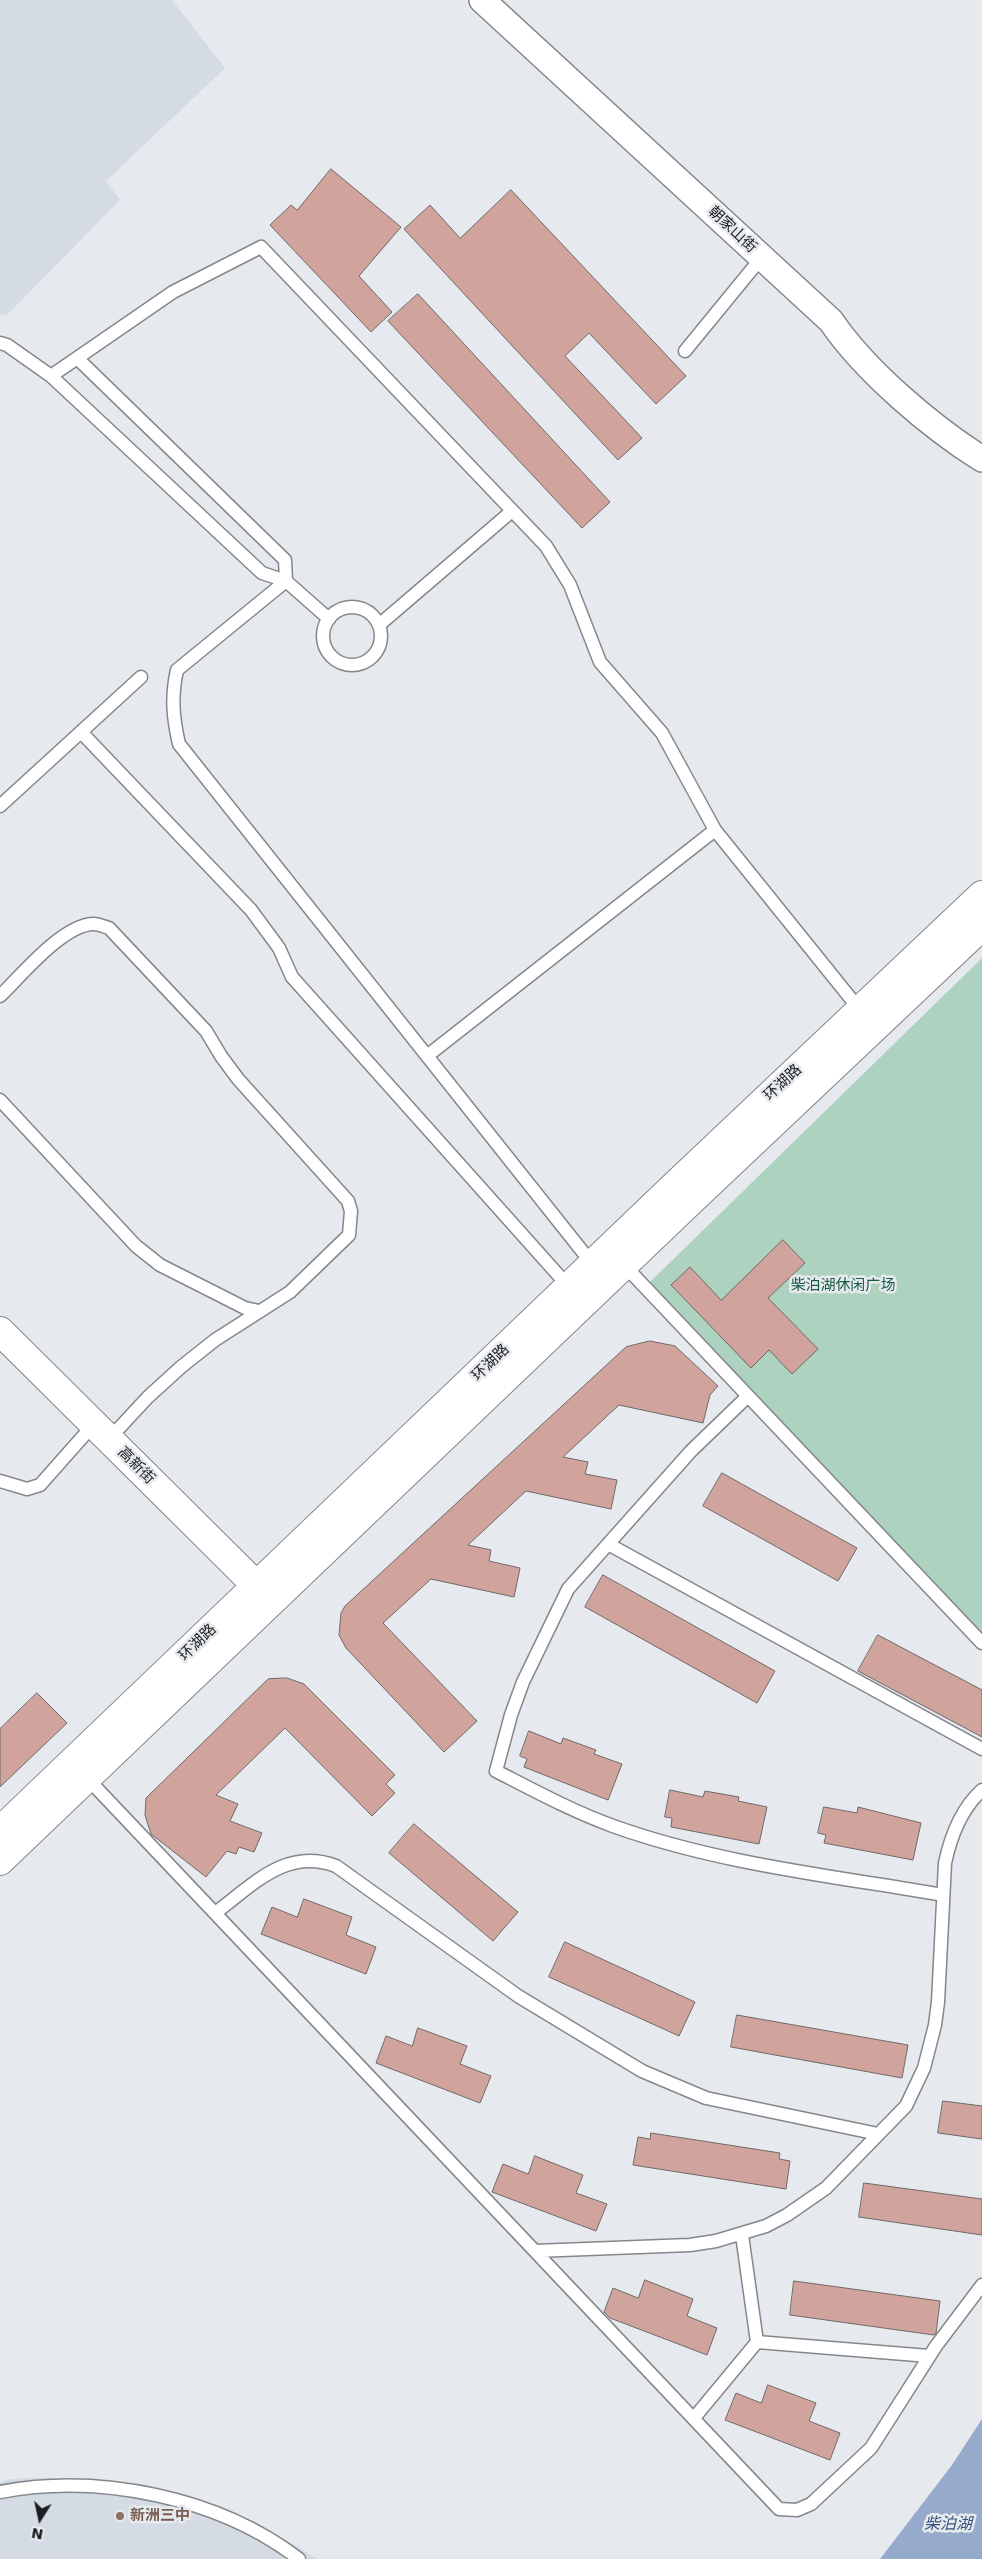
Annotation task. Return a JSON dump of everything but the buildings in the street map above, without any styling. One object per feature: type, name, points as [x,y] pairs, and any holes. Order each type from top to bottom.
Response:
[{"type":"street","name":"朝家山街","points":[[482,0],[831,321],[850,348],[915,408],[944,434],[982,459]]},
{"type":"street","name":"环湖路","points":[[0,1861],[87,1778],[265,1594],[569,1287],[608,1271],[860,1010],[982,895]]},
{"type":"street","name":"环湖路","points":[[0,1831],[265,1594],[608,1271],[982,926]]},
{"type":"street","name":"高新街","points":[[0,1331],[265,1594]]},
{"type":"lane","points":[[51,376],[173,292],[261,248],[546,546],[560,565],[570,585],[600,662],[662,733],[715,830],[860,1010]]},
{"type":"lane","points":[[685,351],[762,258]]},
{"type":"lane","points":[[0,343],[7,345],[51,376],[262,572],[286,581],[329,619]]},
{"type":"lane","points":[[77,358],[285,560],[286,581]]},
{"type":"lane","points":[[380,625],[512,511]]},
{"type":"lane","points":[[286,581],[177,670],[172,701],[179,744],[427,1056],[608,1271],[748,1396],[982,1643]]},
{"type":"lane","points":[[351,607],[368,612],[380,625],[381,642],[378,650],[368,661],[352,665],[337,661],[326,650],[323,634],[329,619],[335,613],[351,607]]},
{"type":"lane","points":[[0,806],[141,678]]},
{"type":"lane","points":[[81,732],[251,910],[279,948],[292,977],[569,1287]]},
{"type":"lane","points":[[427,1056],[715,830]]},
{"type":"lane","points":[[0,996],[57,941],[77,928],[95,924],[109,928],[206,1031],[238,1079],[348,1200],[351,1211],[349,1236],[290,1292],[215,1340],[40,1484],[27,1488],[0,1481]]},
{"type":"lane","points":[[0,1100],[136,1246],[160,1264],[245,1308],[258,1311]]},
{"type":"lane","points":[[748,1396],[691,1451],[568,1589],[538,1650],[511,1715],[496,1771],[567,1808],[661,1841],[757,1864],[943,1895]]},
{"type":"lane","points":[[608,1544],[982,1749]]},
{"type":"lane","points":[[87,1778],[779,2509],[797,2510],[811,2504],[871,2448],[929,2356],[982,2284]]},
{"type":"lane","points":[[535,2251],[690,2245],[742,2235],[766,2226],[807,2202],[826,2188],[906,2106],[924,2068],[930,2048],[938,2002],[945,1863],[950,1842],[958,1823],[972,1799],[982,1790]]},
{"type":"lane","points":[[215,1913],[278,1867],[303,1860],[325,1862],[336,1866],[518,1996],[642,2071],[706,2098],[878,2134]]},
{"type":"lane","points":[[694,2418],[757,2342],[742,2235]]},
{"type":"lane","points":[[757,2342],[929,2356]]},
{"type":"lane","points":[[0,2492],[46,2486],[79,2486],[158,2497],[219,2514],[244,2526],[299,2559]]},
{"type":"shaded area","points":[[0,0],[172,0],[225,68],[106,181],[120,200],[8,314],[0,315]]},
{"type":"shaded area","name":"新洲三中","points":[[70,2478],[131,2484],[193,2499],[255,2522],[318,2559],[0,2559],[0,2482],[11,2479]]},
{"type":"green space","name":"柴泊湖休闲广场","points":[[982,958],[982,1633],[649,1283]]},
{"type":"water","name":"柴泊湖","points":[[982,2419],[982,2559],[880,2559],[952,2465]]},
{"type":"place","name":"新洲三中","points":[[120,2516]]}]
